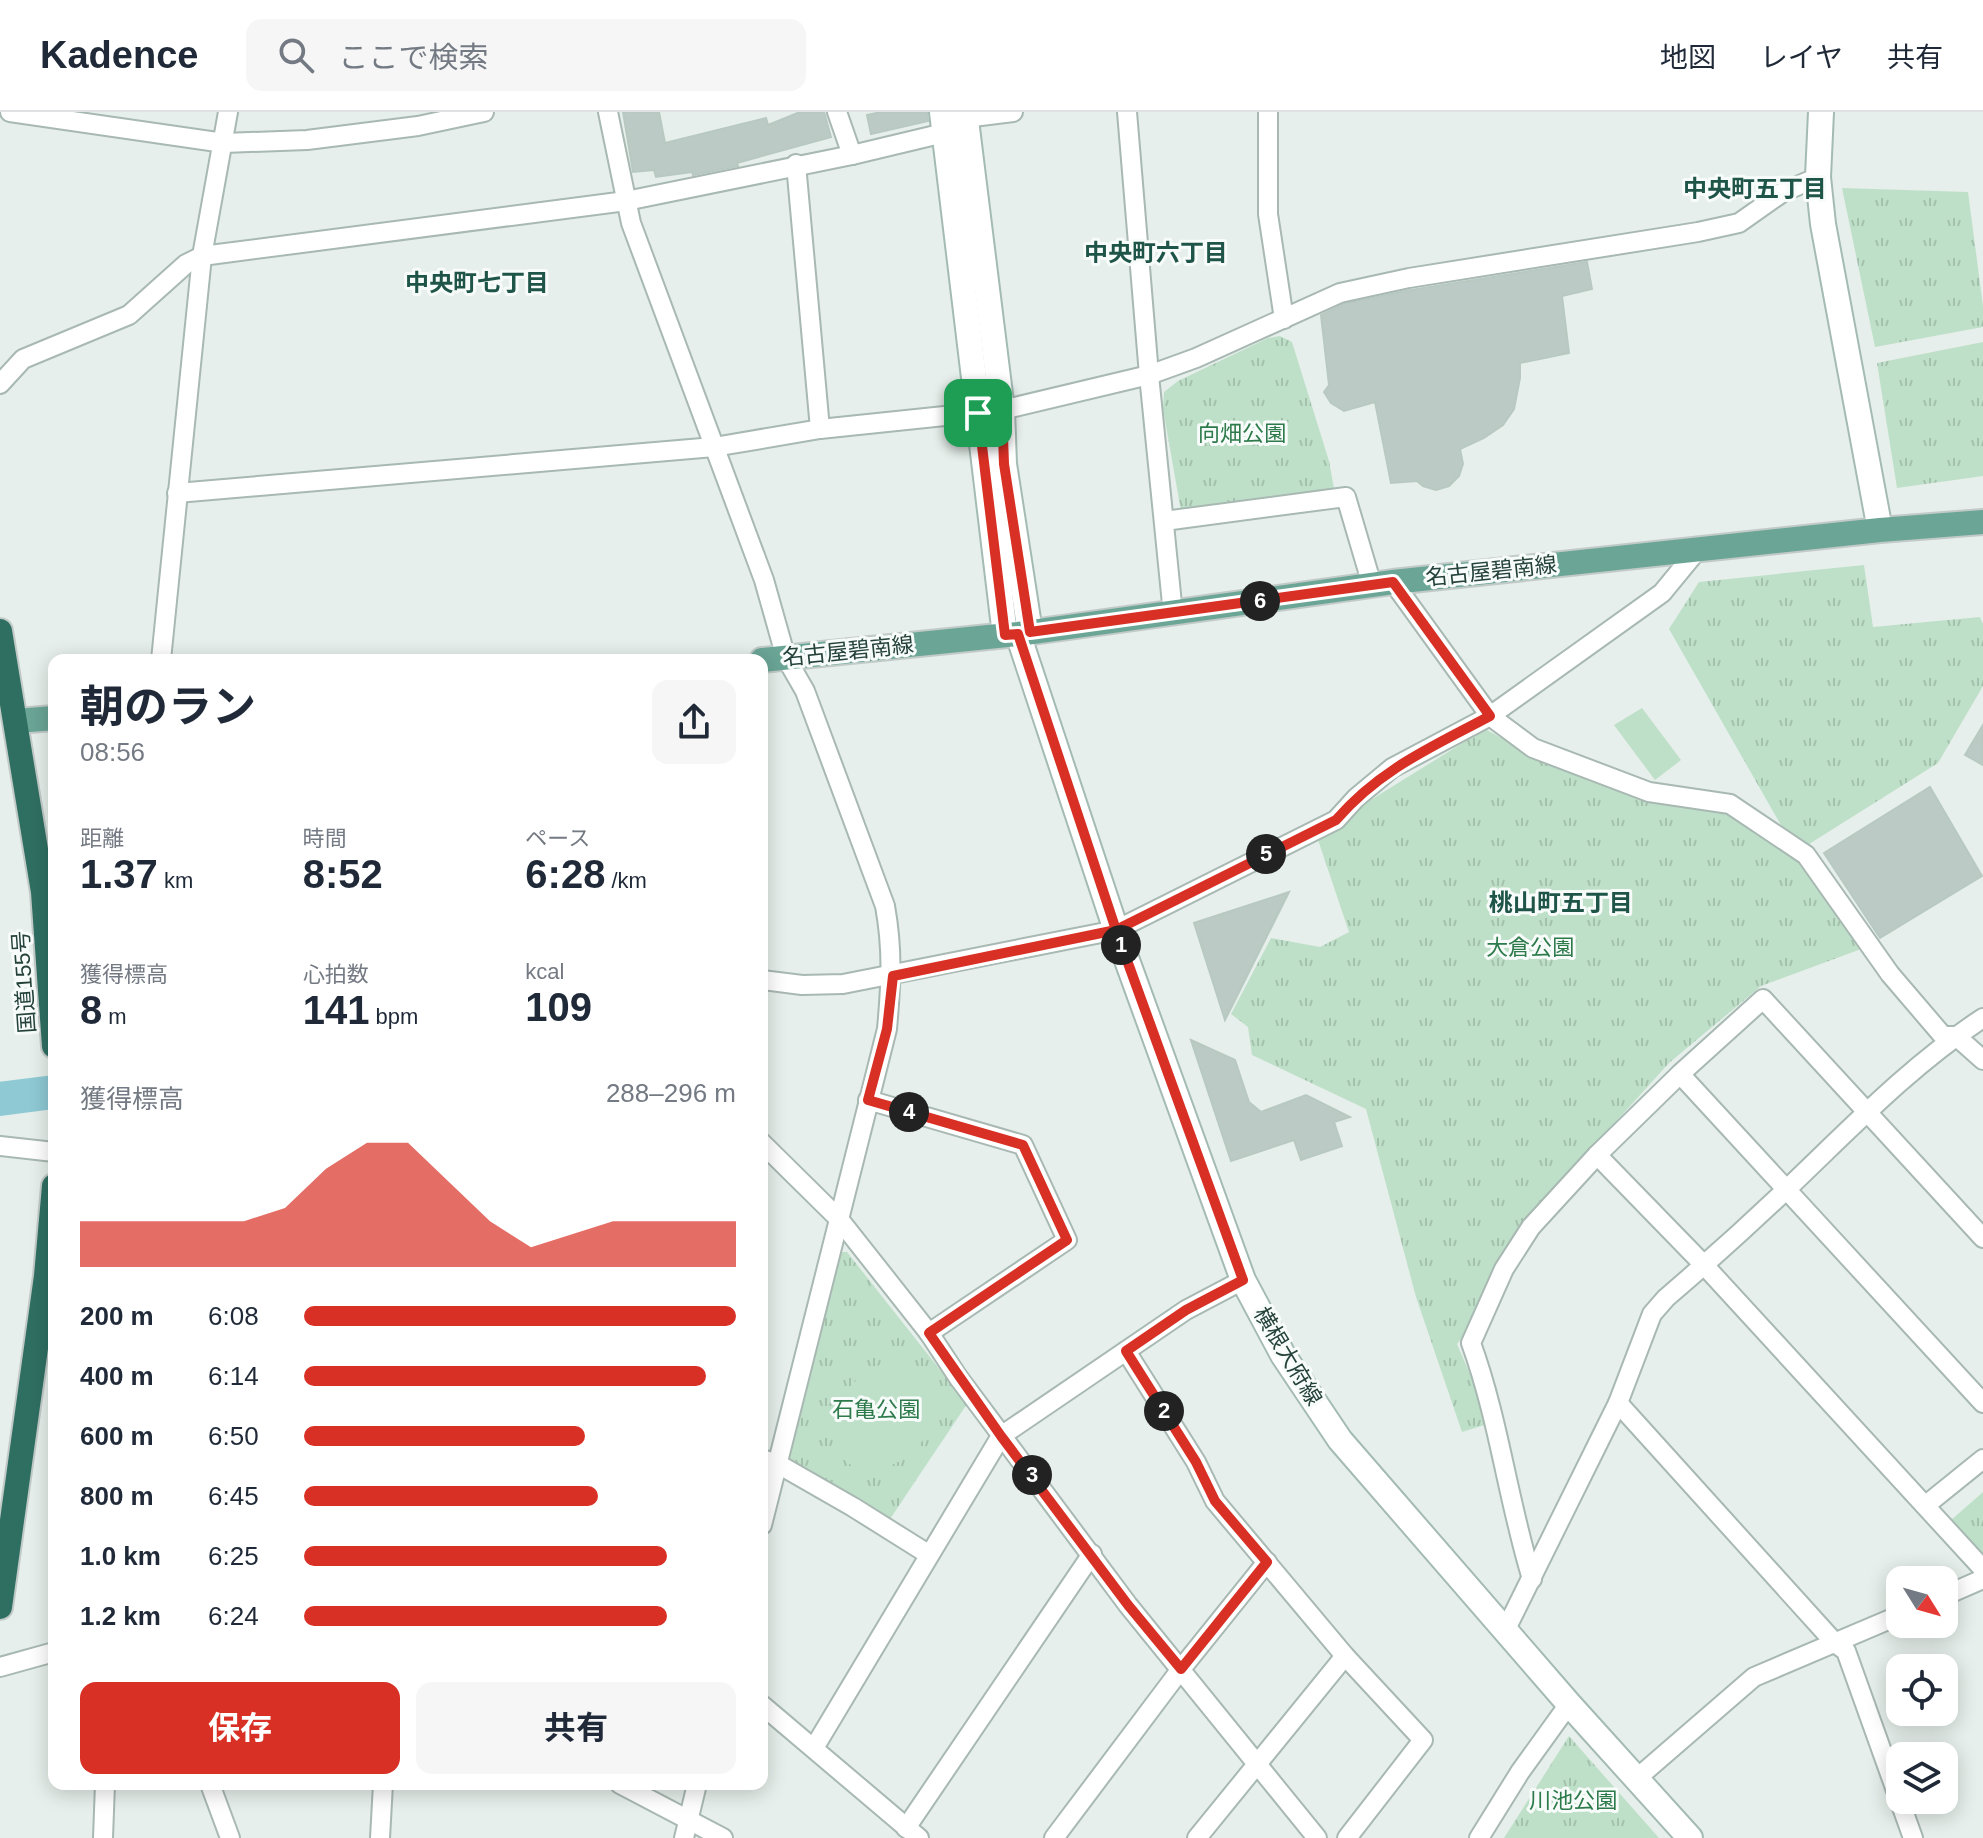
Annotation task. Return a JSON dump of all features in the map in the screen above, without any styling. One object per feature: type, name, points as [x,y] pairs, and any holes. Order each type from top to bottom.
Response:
[{"type":"highway","name":"国道155号","points":[[0,631],[8,722],[43,892],[48,962]]},
{"type":"highway","points":[[0,1607],[48,1255]]},
{"type":"main road","points":[[1821,112],[1818,177],[1823,224],[1880,530]]},
{"type":"main road","name":"横根大府線","points":[[954,119],[990,412],[1004,464],[1018,634],[1116,930],[1243,1280],[1283,1355],[1340,1440],[1690,1838]]},
{"type":"main road","name":"名古屋碧南線","points":[[774,659],[1018,634],[1382,584],[1699,548],[1983,522]]},
{"type":"main road","points":[[8,722],[48,719]]},
{"type":"street","points":[[10,112],[224,143],[307,140],[418,126],[484,112]]},
{"type":"street","points":[[162,654],[202,256],[228,112]]},
{"type":"street","points":[[608,112],[631,223],[764,580],[774,659],[805,691],[885,906],[893,976],[887,1029],[839,1219],[770,1461],[853,1507],[928,1554]]},
{"type":"street","points":[[837,112],[852,155]]},
{"type":"street","points":[[0,384],[23,359],[129,315],[186,264],[202,256],[626,201],[852,155],[954,119],[1013,112]]},
{"type":"street","points":[[1127,112],[1173,614]]},
{"type":"street","points":[[1268,112],[1268,214],[1284,319]]},
{"type":"street","points":[[796,164],[820,429]]},
{"type":"street","points":[[177,493],[714,447],[820,429],[990,412],[1149,375],[1196,358],[1340,293],[1409,278],[1739,223],[1783,192],[1818,177]]},
{"type":"street","points":[[1164,521],[1346,497],[1382,584],[1490,716],[1533,748],[1649,792],[1730,804],[1806,855],[1890,974],[1943,1036],[1956,1036],[1983,1060]]},
{"type":"street","points":[[768,981],[802,985],[843,984],[1116,930],[1336,820],[1356,798],[1392,768],[1490,716],[1662,593],[1699,548]]},
{"type":"street","points":[[1532,1579],[1495,1418],[1471,1343],[1504,1269],[1531,1227],[1597,1155],[1763,999],[1983,1238]]},
{"type":"street","points":[[1505,1631],[1618,1403],[1652,1314],[1866,1112],[1956,1036],[1983,1018]]},
{"type":"street","points":[[1680,1074],[1983,1403]]},
{"type":"street","points":[[868,1100],[1023,1145],[1067,1240],[929,1333]]},
{"type":"street","points":[[0,1146],[48,1151]]},
{"type":"street","points":[[768,1150],[839,1219],[929,1333],[1001,1436],[1128,1605],[1317,1838]]},
{"type":"street","points":[[1597,1155],[1704,1265],[1983,1569]]},
{"type":"street","points":[[814,1748],[1001,1436],[1186,1310],[1243,1280]]},
{"type":"street","points":[[1126,1351],[1196,1462],[1215,1501],[1345,1656],[1423,1740],[1347,1838]]},
{"type":"street","points":[[1618,1403],[1835,1643],[1846,1651],[1913,1838]]},
{"type":"street","points":[[1926,1505],[1983,1459]]},
{"type":"street","points":[[768,1710],[912,1833],[1092,1554]]},
{"type":"street","points":[[1054,1838],[1181,1669],[1267,1562]]},
{"type":"street","points":[[1958,1590],[1983,1579]]},
{"type":"street","points":[[1636,1779],[1754,1677],[1886,1621]]},
{"type":"street","points":[[0,1667],[48,1654]]},
{"type":"street","points":[[1197,1838],[1345,1656]]},
{"type":"street","points":[[1479,1838],[1520,1772],[1569,1704]]},
{"type":"street","points":[[103,1838],[105,1790]]},
{"type":"street","points":[[212,1790],[230,1838]]},
{"type":"street","points":[[380,1838],[383,1790]]},
{"type":"street","points":[[632,1790],[723,1838]]},
{"type":"street","points":[[684,1838],[695,1790]]},
{"type":"green space","points":[[1842,188],[1968,192],[1983,327],[1875,347]]},
{"type":"green space","name":"向畑公園","points":[[1280,336],[1292,342],[1329,461],[1335,494],[1181,511],[1163,409],[1164,392],[1178,381],[1268,338]]},
{"type":"green space","points":[[1983,342],[1983,476],[1897,488],[1877,363]]},
{"type":"green space","points":[[1864,565],[1873,627],[1980,617],[1983,624],[1983,686],[1938,763],[1806,846],[1790,841],[1669,629],[1699,582]]},
{"type":"green space","points":[[1642,708],[1681,760],[1655,780],[1614,725]]},
{"type":"green space","name":"大倉公園","points":[[1485,729],[1529,753],[1727,809],[1801,858],[1864,948],[1761,986],[1669,1063],[1516,1232],[1479,1317],[1457,1344],[1491,1423],[1462,1432],[1416,1297],[1366,1109],[1252,1055],[1248,1027],[1231,1014],[1271,938],[1320,947],[1349,932],[1316,834]]},
{"type":"green space","name":"石亀公園","points":[[840,1252],[847,1252],[967,1404],[890,1519],[788,1463]]},
{"type":"green space","points":[[898,1356],[932,1396],[935,1414],[927,1435],[910,1457],[884,1468],[852,1466],[834,1452],[835,1431],[843,1399],[863,1374]]},
{"type":"green space","points":[[1983,1492],[1983,1558],[1950,1521]]},
{"type":"green space","name":"川池公園","points":[[1569,1736],[1659,1838],[1504,1838]]},
{"type":"building","points":[[623,112],[659,112],[665,143],[766,118],[768,125],[800,112],[824,112],[831,137],[737,163],[738,166],[693,175],[692,172],[656,177],[654,170],[633,172]]},
{"type":"building","points":[[927,112],[928,121],[871,134],[867,115]]},
{"type":"building","points":[[1587,262],[1592,289],[1562,296],[1569,353],[1520,363],[1514,409],[1503,425],[1460,449],[1463,464],[1459,476],[1449,486],[1436,490],[1417,481],[1391,483],[1375,402],[1344,411],[1331,403],[1324,392],[1329,385],[1321,315],[1344,304],[1411,290]]},
{"type":"building","points":[[1983,725],[1983,765],[1965,755]]},
{"type":"building","points":[[1930,787],[1982,876],[1880,938],[1824,853]]},
{"type":"building","points":[[1289,892],[1225,1020],[1194,923]]},
{"type":"building","points":[[1191,1040],[1235,1060],[1249,1102],[1261,1112],[1306,1095],[1350,1117],[1334,1122],[1342,1146],[1301,1160],[1294,1140],[1231,1161]]},
{"type":"waterway","points":[[0,1099],[48,1093]]},
{"type":"district","name":"中央町五丁目","points":[[1755,188]]},
{"type":"district","name":"中央町六丁目","points":[[1156,252]]},
{"type":"district","name":"中央町七丁目","points":[[477,282]]},
{"type":"district","name":"桃山町五丁目","points":[[1561,902]]},
{"type":"route","points":[[978,413],[1002,410],[1004,464],[1030,632],[1393,582],[1490,716],[1392,768],[1356,798],[1336,820],[1116,930],[893,976],[887,1029],[868,1100],[1023,1145],[1067,1240],[929,1333],[1001,1436],[1128,1605],[1181,1669],[1267,1562],[1215,1501],[1196,1462],[1126,1351],[1186,1310],[1243,1280],[1116,930],[1018,634],[1005,635],[978,413]]}]
